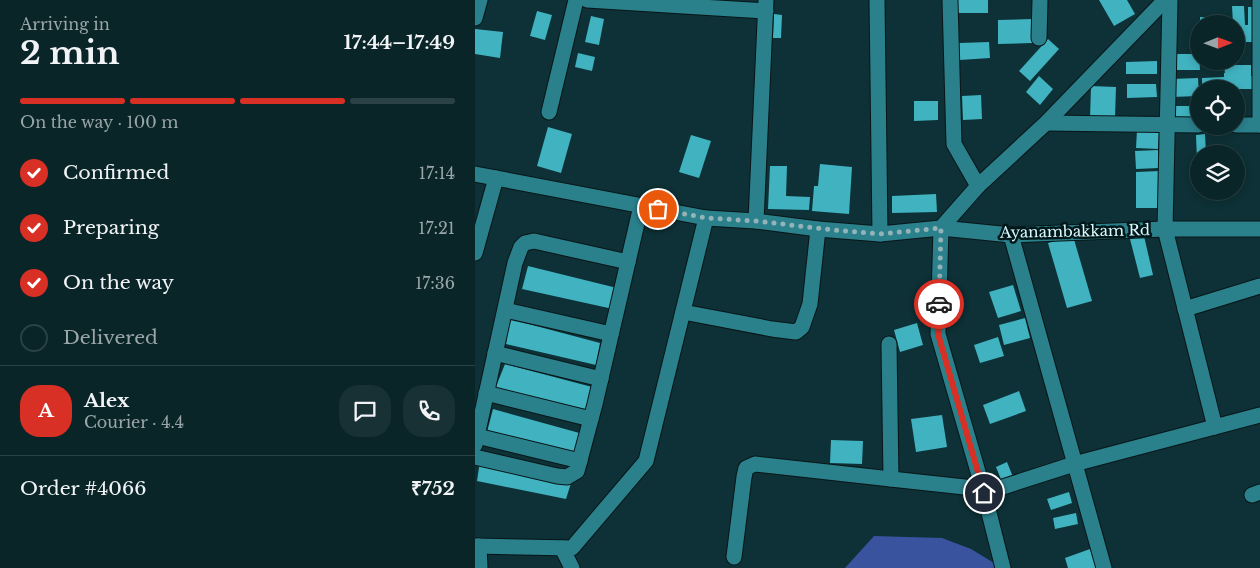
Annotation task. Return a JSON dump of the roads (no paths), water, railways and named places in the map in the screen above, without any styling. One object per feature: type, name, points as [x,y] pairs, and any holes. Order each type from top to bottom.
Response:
[{"type":"street","points":[[475,18],[480,0]]},
{"type":"street","points":[[549,112],[576,0]]},
{"type":"street","points":[[587,0],[766,6],[756,221]]},
{"type":"street","points":[[877,0],[880,234]]},
{"type":"street","points":[[950,0],[954,144],[977,186]]},
{"type":"street","points":[[1039,38],[1040,0]]},
{"type":"street","points":[[1003,568],[984,491],[938,334],[941,228],[977,186],[1046,123],[1165,0]]},
{"type":"street","points":[[1170,0],[1165,229],[1215,427]]},
{"type":"street","points":[[1245,125],[1260,125],[1260,0]]},
{"type":"street","points":[[1046,123],[1190,125]]},
{"type":"street","name":"Ayanambakkam Rd","points":[[475,174],[707,218],[756,221],[880,234],[941,228],[1011,235],[1165,229],[1260,229]]},
{"type":"street","points":[[475,253],[496,178]]},
{"type":"street","points":[[475,457],[557,476],[567,477],[577,471],[601,379],[641,206]]},
{"type":"street","points":[[480,568],[477,546],[572,548],[646,461],[707,218]]},
{"type":"street","points":[[683,312],[797,332],[803,327],[810,304],[818,229]]},
{"type":"street","points":[[1011,235],[1104,568]]},
{"type":"street","points":[[580,461],[476,440],[515,263],[521,247],[525,243],[534,242],[628,262]]},
{"type":"street","points":[[1185,308],[1260,286]]},
{"type":"street","points":[[505,310],[611,334]]},
{"type":"street","points":[[889,344],[891,479]]},
{"type":"street","points":[[495,354],[601,379]]},
{"type":"street","points":[[486,393],[591,419]]},
{"type":"street","points":[[734,557],[744,476],[747,468],[755,464],[984,491],[1074,464],[1260,415]]},
{"type":"street","points":[[562,548],[572,568]]},
{"type":"water","points":[[874,536],[942,538],[971,549],[994,563],[995,568],[845,568]]}]
